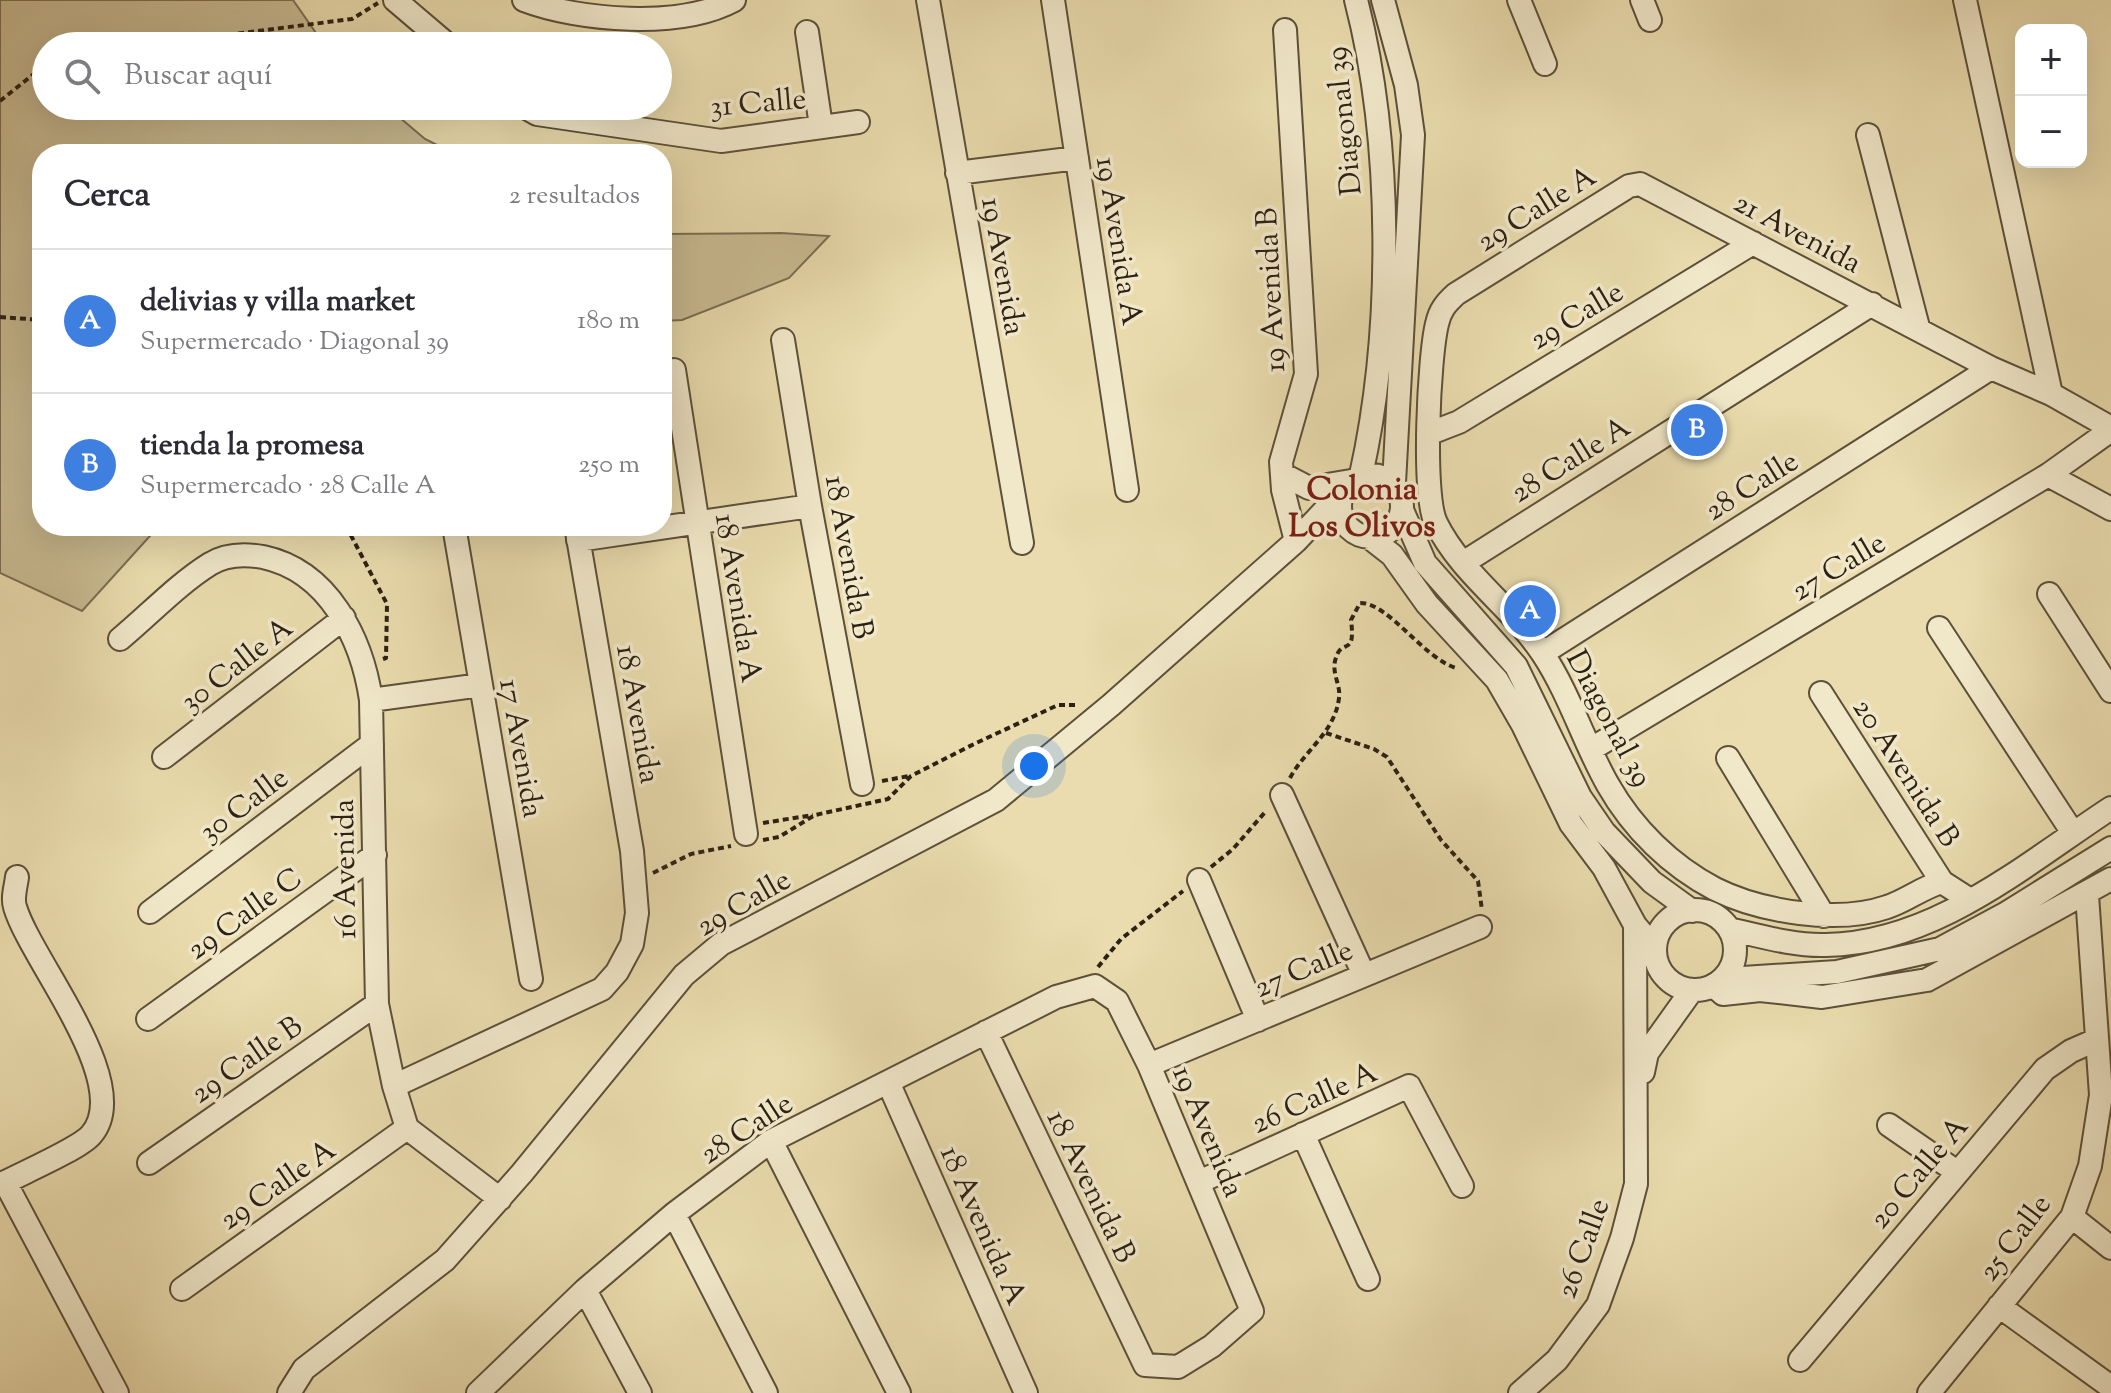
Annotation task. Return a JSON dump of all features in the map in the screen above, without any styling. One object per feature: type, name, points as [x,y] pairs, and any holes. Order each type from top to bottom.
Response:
[{"type":"street","points":[[395,0],[433,32]]},
{"type":"street","points":[[524,0],[586,17],[657,18],[723,6],[734,0]]},
{"type":"street","name":"19 Avenida","points":[[928,0],[1022,543]]},
{"type":"street","name":"19 Avenida A","points":[[1053,0],[1127,490]]},
{"type":"street","name":"Diagonal 39","points":[[1352,483],[1370,434],[1383,278],[1381,133],[1370,54],[1356,0]]},
{"type":"street","name":"Diagonal 39","points":[[1383,0],[1406,85],[1413,135],[1394,483]]},
{"type":"street","points":[[1519,0],[1545,64]]},
{"type":"street","points":[[1965,0],[2051,394]]},
{"type":"street","name":"19 Avenida B","points":[[1285,30],[1306,374],[1301,401],[1282,449],[1282,474],[1296,541]]},
{"type":"street","points":[[807,32],[821,126]]},
{"type":"street","name":"31 Calle","points":[[578,120],[721,141],[858,122]]},
{"type":"street","name":"21 Avenida","points":[[1868,135],[1918,327]]},
{"type":"street","points":[[957,173],[1077,158]]},
{"type":"street","name":"29 Calle A","points":[[1456,294],[1629,186],[1651,187]]},
{"type":"street","name":"21 Avenida","points":[[1651,187],[1991,368],[2051,394],[2111,429]]},
{"type":"street","name":"29 Calle","points":[[1428,434],[1459,422],[1753,243]]},
{"type":"street","name":"Diagonal 39","points":[[1456,294],[1443,307],[1436,325],[1428,434],[1428,478],[1435,521],[1463,563],[1543,653],[1593,748],[1607,783],[1632,821],[1674,864],[1717,890],[1767,907],[1824,916],[1886,908],[1942,882]]},
{"type":"street","name":"28 Calle A","points":[[1463,563],[1872,304]]},
{"type":"street","name":"18 Avenida B","points":[[783,340],[810,506],[862,784]]},
{"type":"street","name":"28 Calle","points":[[1543,653],[1991,368]]},
{"type":"street","name":"18 Avenida A","points":[[674,370],[746,830]]},
{"type":"street","name":"27 Calle","points":[[1593,748],[2048,475],[2111,429]]},
{"type":"street","points":[[1282,474],[1309,488],[1352,483],[1379,475],[1394,483],[1399,491],[1402,510],[1391,530],[1362,535]]},
{"type":"street","points":[[2048,475],[2111,509]]},
{"type":"street","points":[[1352,483],[1340,510],[1348,527],[1392,555],[1427,604],[1497,680],[1523,725],[1571,824],[1604,868],[1670,982],[1709,985],[1837,972],[1940,949],[2005,914],[2111,848]]},
{"type":"street","name":"29 Calle","points":[[289,1393],[304,1369],[445,1260],[500,1199],[684,975],[721,944],[996,800],[1111,705],[1296,541],[1352,483]]},
{"type":"street","points":[[672,524],[810,506]]},
{"type":"street","name":"Diagonal 39","points":[[1402,510],[1425,563],[1516,666],[1580,797],[1604,832],[1652,882],[1692,911]]},
{"type":"street","name":"29 Calle","points":[[1296,541],[1339,530],[1362,535]]},
{"type":"street","name":"17 Avenida","points":[[456,536],[531,979]]},
{"type":"street","name":"18 Avenida","points":[[394,1086],[602,989],[617,972],[632,944],[637,913],[632,851],[578,536]]},
{"type":"street","name":"16 Avenida","points":[[120,639],[211,563],[243,554],[276,560],[300,572],[344,618],[366,663],[371,700],[377,1004],[394,1086],[407,1128]]},
{"type":"street","points":[[2049,594],[2111,691]]},
{"type":"street","name":"30 Calle A","points":[[164,757],[344,618]]},
{"type":"street","points":[[1939,628],[2073,833]]},
{"type":"street","points":[[371,700],[481,685]]},
{"type":"street","name":"20 Avenida B","points":[[1821,693],[1942,882]]},
{"type":"street","name":"30 Calle","points":[[150,912],[372,744]]},
{"type":"street","points":[[1728,758],[1824,916]]},
{"type":"street","points":[[1282,795],[1364,975]]},
{"type":"street","points":[[1729,929],[1826,945],[1880,938],[1929,923],[1970,900],[2111,808]]},
{"type":"street","name":"29 Calle C","points":[[148,1019],[375,855]]},
{"type":"street","points":[[17,877],[14,905],[86,1046],[102,1092],[103,1115],[90,1137],[2,1184],[117,1393]]},
{"type":"street","points":[[1709,985],[1723,994],[1760,990],[1822,997],[1927,980],[2087,895],[2111,879]]},
{"type":"street","points":[[1199,880],[1258,1020]]},
{"type":"street","points":[[1942,882],[1970,900]]},
{"type":"street","name":"25 Calle","points":[[1933,1391],[2072,1217],[2090,1166],[2106,1098],[2096,1040],[2087,895]]},
{"type":"street","points":[[1656,956],[1658,935],[1666,923],[1692,911],[1719,918],[1729,929],[1734,955],[1709,985]]},
{"type":"street","name":"26 Calle","points":[[1520,1393],[1557,1360],[1598,1305],[1622,1238],[1636,1184],[1635,925]]},
{"type":"street","name":"27 Calle","points":[[1149,1065],[1480,927]]},
{"type":"street","name":"26 Calle","points":[[1636,1004],[1656,956]]},
{"type":"street","name":"26 Calle","points":[[1637,1097],[1647,1053],[1709,985]]},
{"type":"street","name":"19 Avenida","points":[[1095,986],[1117,1001],[1149,1065],[1252,1311]]},
{"type":"street","name":"28 Calle","points":[[478,1393],[498,1384],[585,1290],[674,1214],[771,1141],[1056,997],[1095,986]]},
{"type":"street","name":"29 Calle B","points":[[149,1163],[377,1004]]},
{"type":"street","name":"18 Avenida B","points":[[986,1032],[1145,1365],[1178,1367],[1212,1346],[1252,1311]]},
{"type":"street","name":"20 Calle A","points":[[1800,1360],[2045,1069],[2071,1051],[2096,1040]]},
{"type":"street","name":"18 Avenida A","points":[[888,1082],[1026,1393]]},
{"type":"street","name":"26 Calle A","points":[[1199,1182],[1409,1086],[1462,1186]]},
{"type":"street","points":[[1889,1125],[1957,1172]]},
{"type":"street","points":[[407,1128],[500,1199]]},
{"type":"street","name":"29 Calle A","points":[[182,1289],[407,1128]]},
{"type":"street","points":[[1303,1134],[1368,1279]]},
{"type":"street","points":[[771,1141],[899,1393]]},
{"type":"street","points":[[674,1214],[766,1393]]},
{"type":"street","points":[[2072,1217],[2111,1248]]},
{"type":"street","points":[[585,1290],[640,1393]]},
{"type":"street","points":[[1999,1306],[2111,1387]]},
{"type":"path","points":[[249,32],[352,19],[383,0]]},
{"type":"path","points":[[0,101],[32,75]]},
{"type":"path","points":[[0,317],[32,319]]},
{"type":"path","points":[[351,536],[387,604],[386,658]]},
{"type":"path","points":[[1095,986],[1098,966],[1121,939],[1199,880],[1233,849],[1282,795],[1301,759],[1326,733],[1340,696],[1335,659],[1338,652],[1353,642],[1355,635],[1351,620],[1360,603],[1377,607],[1421,649],[1460,669]]},
{"type":"path","points":[[1326,733],[1374,749],[1387,757],[1441,840],[1478,881],[1482,912],[1480,927]]},
{"type":"path","points":[[862,784],[911,776]]},
{"type":"path","points":[[746,830],[815,815]]},
{"type":"shaded area","points":[[0,0],[293,0],[315,32],[32,32],[32,120],[403,120],[435,144],[32,144],[32,536],[150,536],[82,611],[0,573]]},
{"type":"shaded area","points":[[672,234],[829,236],[789,278],[682,320],[672,320]]},
{"type":"place","name":"tienda la promesa","points":[[1697,430]]},
{"type":"place","name":"delivias y villa market","points":[[1530,611]]},
{"type":"district","name":"Colonia Los Olivos","points":[[1362,506]]}]
